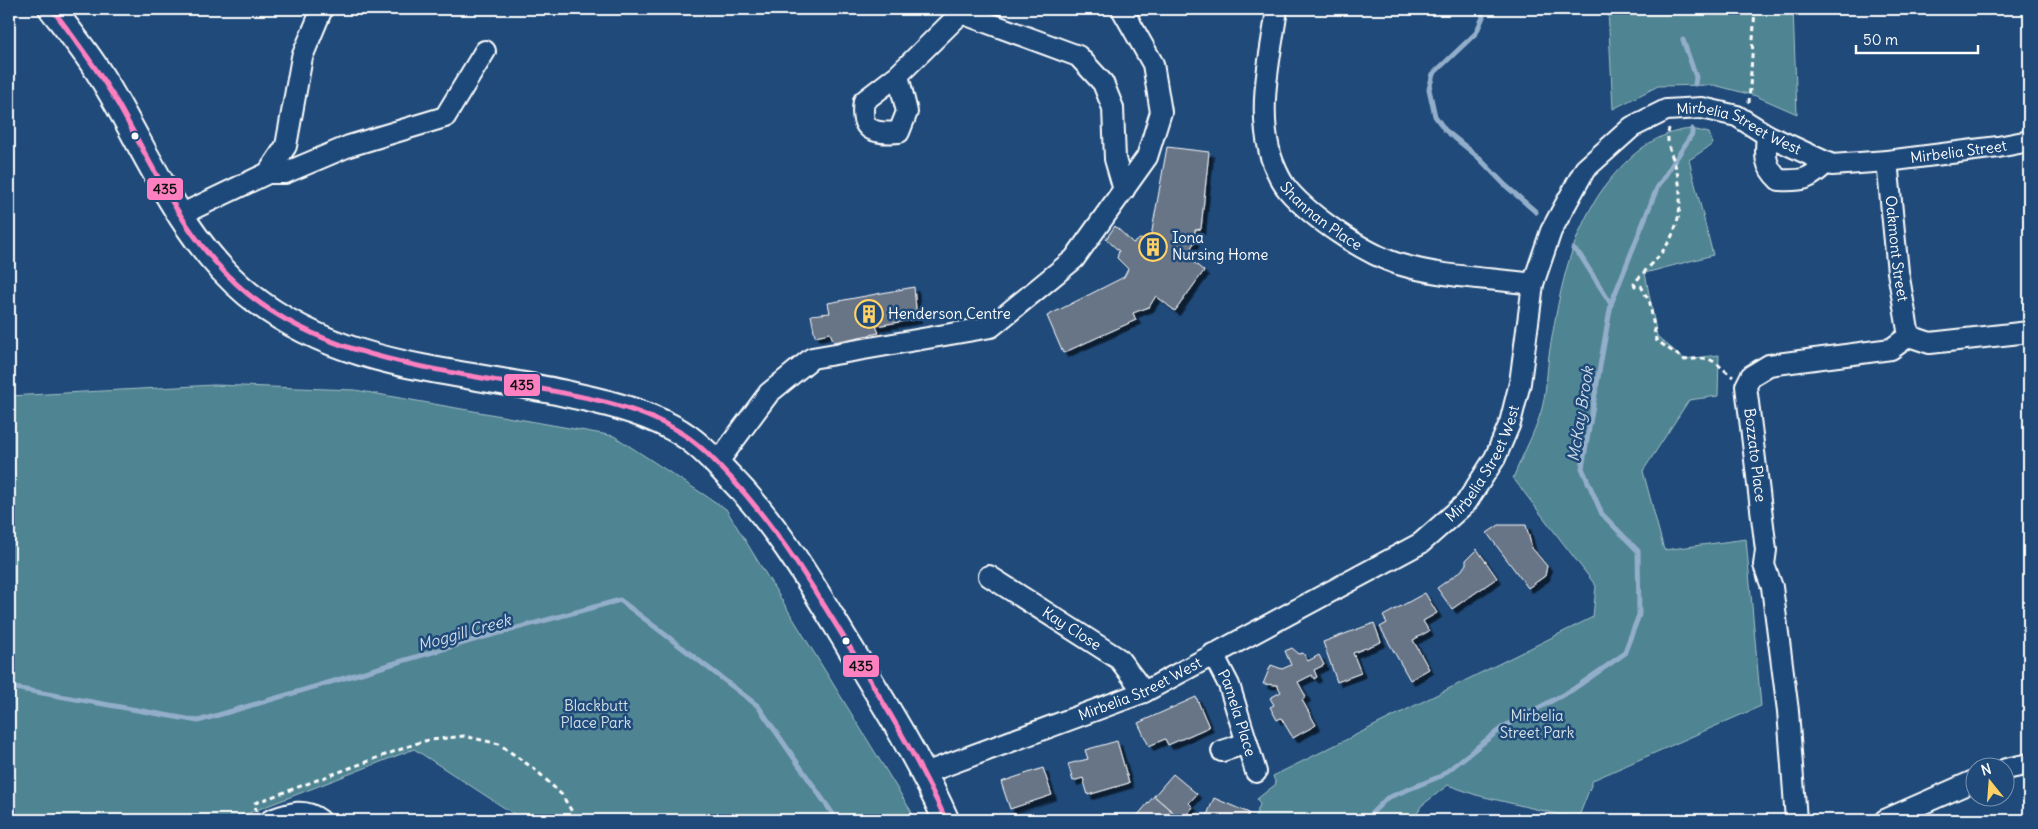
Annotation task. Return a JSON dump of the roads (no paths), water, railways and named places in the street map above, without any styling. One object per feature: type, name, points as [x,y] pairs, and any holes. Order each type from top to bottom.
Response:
[{"type":"main road","points":[[52,9],[100,74],[180,215],[209,254],[248,294],[298,327],[345,349],[422,368],[562,392],[624,408],[674,429],[717,463],[754,500],[791,550],[925,772],[946,820]]},
{"type":"street","points":[[268,173],[286,146],[302,57],[322,9]]},
{"type":"street","points":[[717,463],[769,393],[812,358],[991,327],[1074,259],[1147,157],[1161,112],[1153,64],[1122,9]]},
{"type":"street","name":"Shannan Place","points":[[1276,9],[1264,108],[1269,150],[1287,189],[1317,217],[1351,241],[1397,264],[1450,275],[1533,284]]},
{"type":"street","points":[[898,75],[961,10],[1078,56],[1103,83],[1113,108],[1115,159],[1124,190]]},
{"type":"street","points":[[180,215],[268,173],[285,173],[349,146],[445,117],[485,51]]},
{"type":"street","name":"Mirbelia Street West","points":[[925,772],[1144,692],[1421,543],[1466,503],[1495,458],[1510,423],[1520,383],[1533,284],[1551,231],[1585,169],[1632,127],[1666,110],[1702,108],[1737,116],[1767,135],[1826,163],[1887,161]]},
{"type":"street","points":[[1767,135],[1764,155],[1769,170],[1779,180],[1795,181],[1812,177],[1826,163]]},
{"type":"street","name":"Mirbelia Street","points":[[1887,161],[1998,147],[2029,141]]},
{"type":"street","name":"Oakmont Street","points":[[1887,161],[1898,272],[1909,336]]},
{"type":"street","points":[[1909,336],[1930,343],[2029,332]]},
{"type":"street","name":"Bozzato Place","points":[[1796,820],[1788,711],[1772,588],[1764,565],[1766,550],[1746,386],[1751,376],[1769,365],[1891,349],[1909,336]]},
{"type":"street","name":"Kay Close","points":[[989,576],[1119,659],[1144,692]]},
{"type":"street","name":"Pamela Place","points":[[1214,654],[1230,685],[1256,772]]},
{"type":"street","points":[[1222,751],[1247,743]]},
{"type":"street","points":[[2016,767],[2029,764]]},
{"type":"street","points":[[1885,820],[1966,784]]},
{"type":"street","points":[[271,820],[290,814],[307,812],[320,820]]},
{"type":"waterway","name":"McKay Brook","points":[[1481,9],[1483,17],[1476,33],[1433,74],[1429,89],[1435,116],[1445,130],[1477,156],[1505,185],[1536,212]]},
{"type":"waterway","points":[[1683,40],[1696,77],[1695,84]]},
{"type":"waterway","name":"McKay Brook","points":[[1365,820],[1387,798],[1441,776],[1503,727],[1572,690],[1624,654],[1639,615],[1638,551],[1602,514],[1582,468],[1611,304],[1657,188],[1692,134],[1692,129]]},
{"type":"waterway","name":"McKay Brook","points":[[1573,249],[1580,255],[1611,304]]},
{"type":"waterway","name":"Moggill Creek","points":[[9,687],[198,721],[477,639],[620,600],[758,706],[837,820]]},
{"type":"place","name":"Iona Nursing Home","points":[[1153,247]]},
{"type":"place","name":"Henderson Centre","points":[[869,314]]},
{"type":"park label","name":"Blackbutt Place Park","points":[[596,714]]},
{"type":"park label","name":"Mirbelia Street Park","points":[[1537,724]]}]
